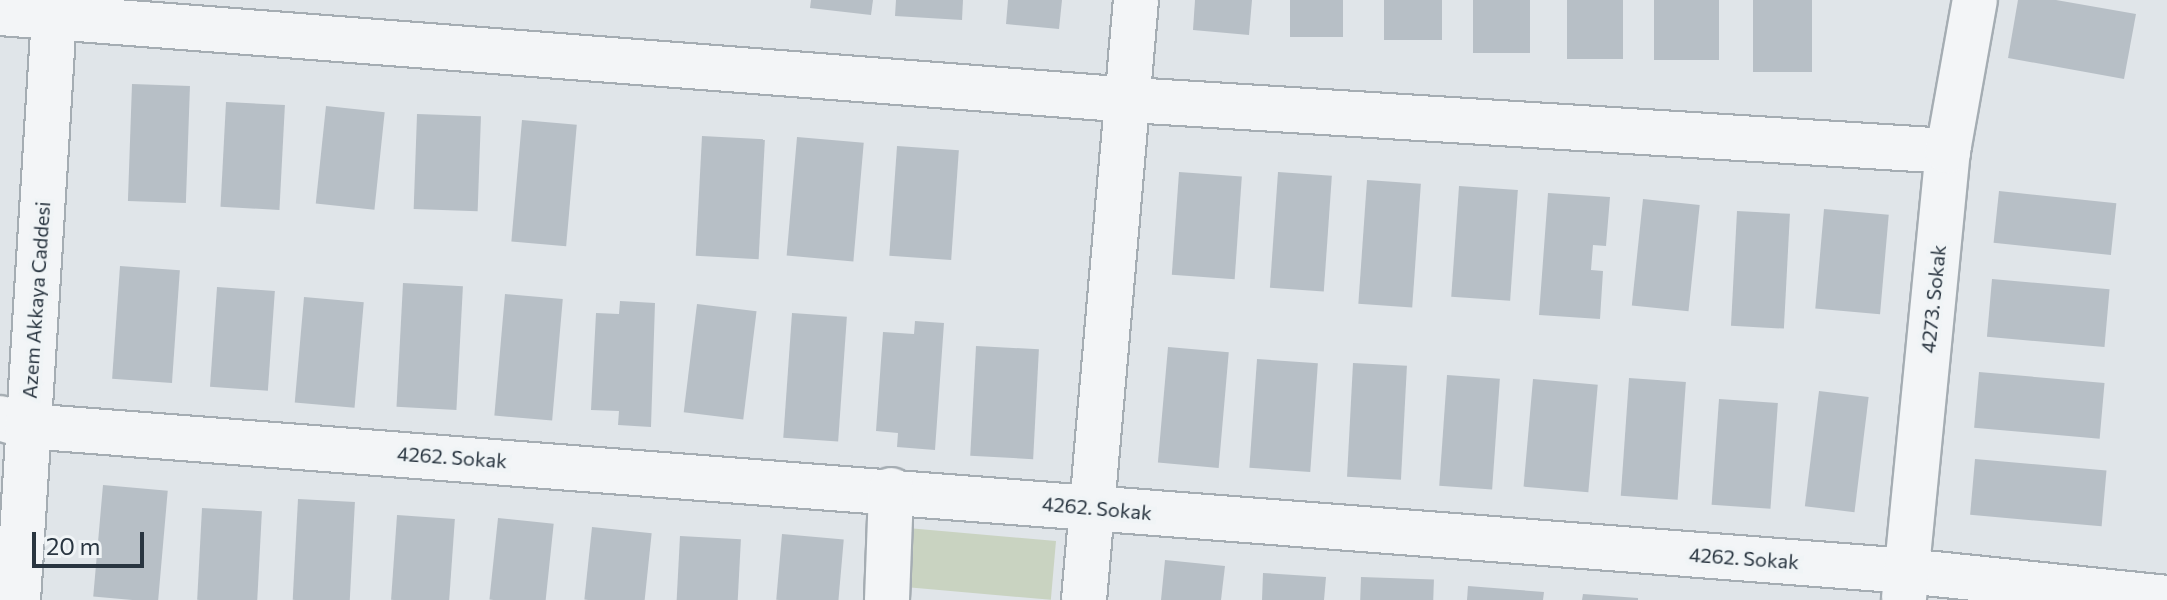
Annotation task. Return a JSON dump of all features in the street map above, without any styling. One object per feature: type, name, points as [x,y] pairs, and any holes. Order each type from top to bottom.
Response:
[{"type":"street","points":[[1084,600],[1131,100],[1136,0]]},
{"type":"street","name":"4273. Sokak","points":[[1905,585],[1948,151],[1975,0]]},
{"type":"street","points":[[0,13],[55,7],[1131,100],[1948,151]]},
{"type":"street","name":"Azem Akkaya Caddesi","points":[[18,600],[14,422],[55,7]]},
{"type":"street","name":"4262. Sokak","points":[[14,422],[891,490],[1905,585],[2167,598]]},
{"type":"street","points":[[887,600],[891,490]]},
{"type":"green space","points":[[908,528],[1056,541],[1051,600],[902,587]]},
{"type":"building","points":[[811,0],[873,0],[871,15],[810,8]]},
{"type":"building","points":[[896,0],[963,0],[962,20],[895,16]]},
{"type":"building","points":[[1008,0],[1062,0],[1059,29],[1006,24]]},
{"type":"building","points":[[1195,0],[1252,0],[1249,35],[1193,30]]},
{"type":"building","points":[[1290,0],[1343,0],[1343,37],[1290,37]]},
{"type":"building","points":[[1384,0],[1442,0],[1442,40],[1384,40]]},
{"type":"building","points":[[1473,0],[1530,0],[1530,53],[1473,53]]},
{"type":"building","points":[[1567,0],[1623,0],[1623,59],[1567,59]]},
{"type":"building","points":[[1654,0],[1719,0],[1719,60],[1654,60]]},
{"type":"building","points":[[1753,0],[1812,0],[1812,72],[1753,72]]},
{"type":"building","points":[[2018,0],[2056,0],[2136,14],[2124,79],[2008,58]]},
{"type":"building","points":[[132,84],[190,86],[186,203],[128,201]]},
{"type":"building","points":[[226,102],[285,105],[279,210],[221,207]]},
{"type":"building","points":[[326,106],[385,112],[374,210],[316,203]]},
{"type":"building","points":[[417,114],[481,116],[478,211],[414,209]]},
{"type":"building","points":[[522,120],[577,125],[566,246],[511,242]]},
{"type":"building","points":[[702,136],[765,139],[759,259],[696,256]]},
{"type":"building","points":[[797,137],[864,143],[853,261],[787,256]]},
{"type":"building","points":[[897,146],[959,150],[951,260],[889,256]]},
{"type":"building","points":[[1179,172],[1242,176],[1235,279],[1172,275]]},
{"type":"building","points":[[1278,172],[1332,176],[1324,291],[1270,288]]},
{"type":"building","points":[[1367,180],[1421,184],[1412,307],[1358,304]]},
{"type":"building","points":[[1459,186],[1518,190],[1510,301],[1451,297]]},
{"type":"building","points":[[1999,191],[2116,203],[2111,255],[1994,243]]},
{"type":"building","points":[[1548,193],[1610,197],[1606,246],[1593,245],[1591,270],[1603,271],[1600,319],[1539,315]]},
{"type":"building","points":[[1643,199],[1700,205],[1689,311],[1632,305]]},
{"type":"building","points":[[1824,209],[1889,215],[1880,314],[1815,309]]},
{"type":"building","points":[[1737,211],[1790,214],[1784,329],[1731,326]]},
{"type":"building","points":[[120,266],[180,270],[172,383],[112,379]]},
{"type":"building","points":[[1992,279],[2110,289],[2104,347],[1987,337]]},
{"type":"building","points":[[403,283],[463,286],[456,410],[397,407]]},
{"type":"building","points":[[217,287],[275,291],[268,391],[210,387]]},
{"type":"building","points":[[505,294],[563,299],[552,421],[494,416]]},
{"type":"building","points":[[304,297],[364,302],[355,408],[295,403]]},
{"type":"building","points":[[620,301],[655,303],[651,427],[618,425],[619,411],[591,410],[596,313],[619,314]]},
{"type":"building","points":[[697,304],[757,311],[743,419],[684,412]]},
{"type":"building","points":[[792,313],[847,317],[838,442],[783,438]]},
{"type":"building","points":[[915,321],[944,323],[935,450],[897,447],[898,433],[876,431],[883,332],[914,334]]},
{"type":"building","points":[[976,346],[1039,349],[1033,459],[970,456]]},
{"type":"building","points":[[1168,347],[1229,352],[1219,468],[1158,463]]},
{"type":"building","points":[[1257,359],[1318,363],[1310,472],[1249,468]]},
{"type":"building","points":[[1353,363],[1407,366],[1401,480],[1347,477]]},
{"type":"building","points":[[1979,372],[2105,383],[2100,439],[1974,428]]},
{"type":"building","points":[[1447,375],[1500,379],[1492,489],[1439,486]]},
{"type":"building","points":[[1629,378],[1686,382],[1678,500],[1621,496]]},
{"type":"building","points":[[1533,379],[1598,385],[1588,492],[1524,487]]},
{"type":"building","points":[[1819,391],[1869,397],[1854,512],[1805,506]]},
{"type":"building","points":[[1719,399],[1778,403],[1770,509],[1712,505]]},
{"type":"building","points":[[1975,459],[2106,471],[2102,526],[1970,515]]},
{"type":"building","points":[[103,485],[168,491],[158,600],[93,597]]},
{"type":"building","points":[[298,499],[355,502],[350,600],[293,600]]},
{"type":"building","points":[[202,508],[262,511],[257,600],[197,600]]},
{"type":"building","points":[[397,515],[455,519],[449,600],[391,600]]},
{"type":"building","points":[[498,518],[554,524],[546,600],[489,600]]},
{"type":"building","points":[[592,527],[652,533],[645,600],[584,600]]},
{"type":"building","points":[[782,534],[844,539],[838,600],[776,600]]},
{"type":"building","points":[[680,536],[741,539],[738,600],[677,600]]},
{"type":"building","points":[[1165,560],[1225,566],[1221,600],[1161,600]]},
{"type":"building","points":[[1263,573],[1326,577],[1324,600],[1262,600]]},
{"type":"building","points":[[1361,577],[1434,580],[1433,600],[1360,600]]},
{"type":"building","points":[[1468,586],[1544,592],[1543,600],[1467,600]]},
{"type":"building","points":[[1583,594],[1638,598],[1638,600],[1582,600]]}]
